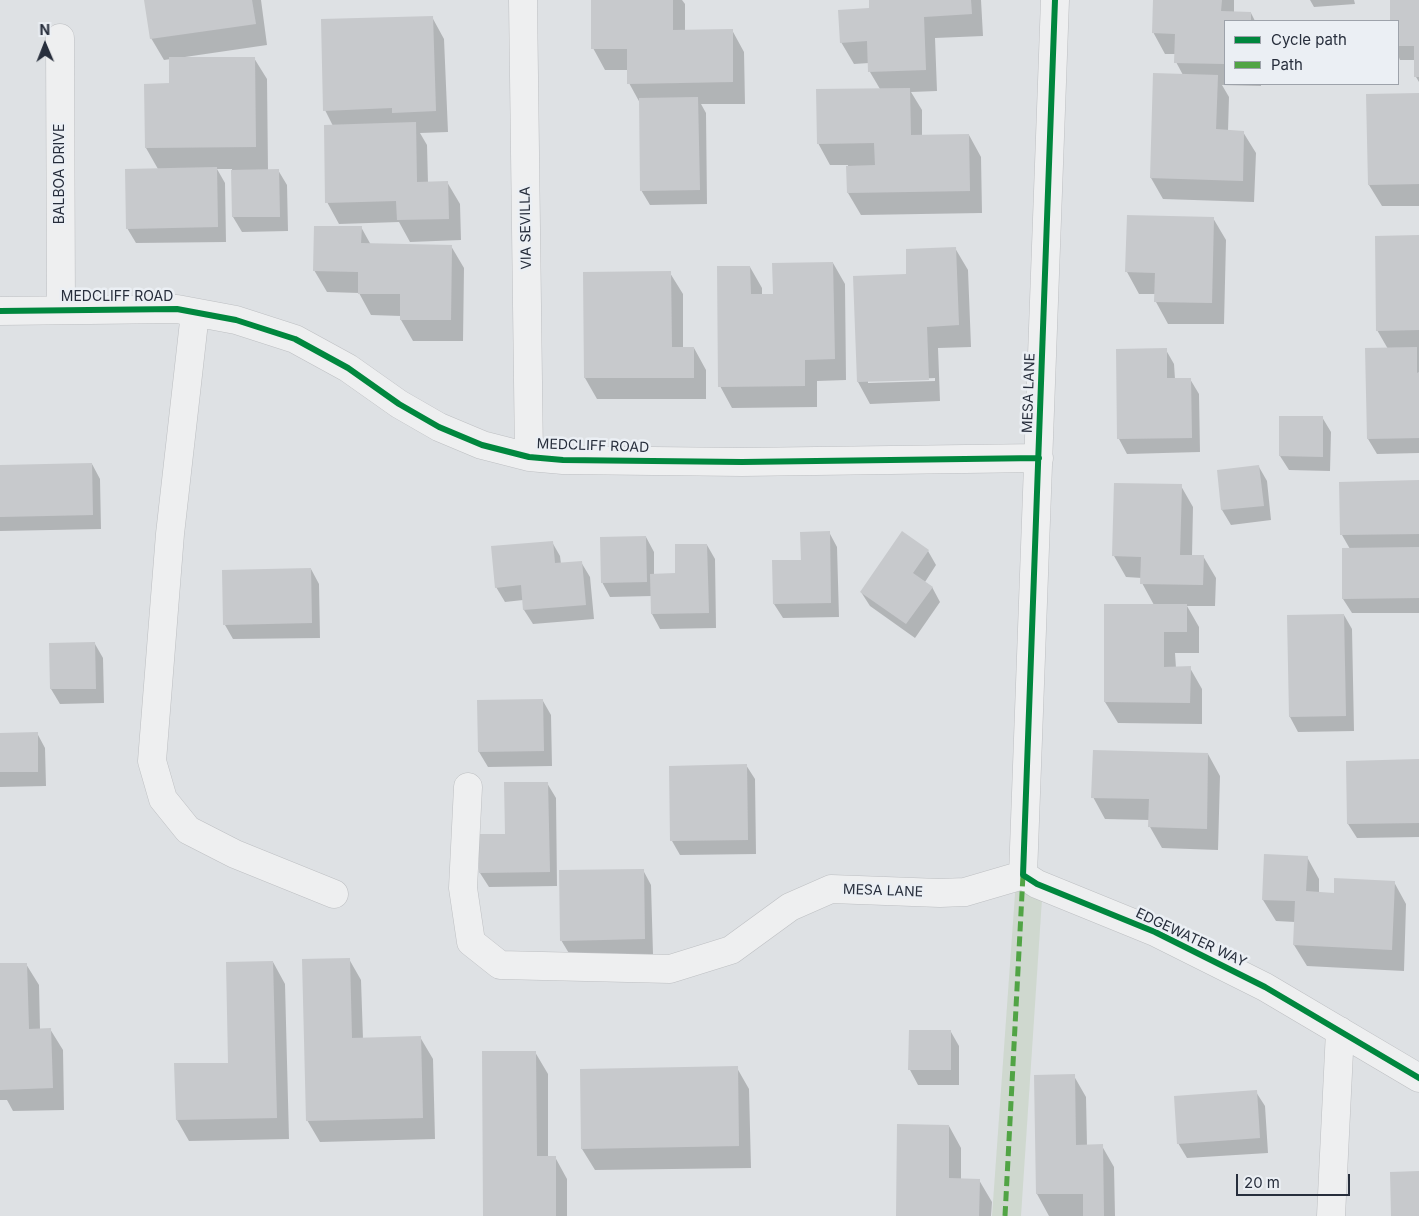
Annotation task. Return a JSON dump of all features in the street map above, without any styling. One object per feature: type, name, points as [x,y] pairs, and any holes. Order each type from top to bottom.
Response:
[{"type":"street","name":"VIA SEVILLA","points":[[523,0],[529,456]]},
{"type":"street","name":"MESA LANE","points":[[468,788],[463,888],[471,942],[500,965],[670,969],[731,950],[790,908],[831,889],[940,894],[965,892],[1023,876],[1055,0]]},
{"type":"street","name":"BALBOA DRIVE","points":[[60,38],[61,310]]},
{"type":"street","name":"MEDCLIFF ROAD","points":[[0,311],[177,309],[236,320],[295,340],[348,368],[399,404],[439,427],[482,445],[529,456],[563,460],[742,462],[1039,458]]},
{"type":"street","points":[[195,313],[170,534],[152,761],[163,798],[188,830],[235,854],[334,894]]},
{"type":"street","name":"EDGEWATER WAY","points":[[1023,876],[1037,884],[1155,932],[1265,987],[1419,1078]]},
{"type":"street","points":[[1331,1216],[1340,1031]]},
{"type":"shaded area","points":[[1016,880],[1042,899],[1021,1216],[992,1216]]},
{"type":"building","points":[[144,0],[252,0],[256,24],[150,39]]},
{"type":"building","points":[[591,0],[673,0],[673,30],[733,29],[733,82],[627,84],[627,49],[591,49]]},
{"type":"building","points":[[869,0],[971,0],[972,14],[924,17],[926,70],[868,72],[867,41],[840,43],[838,10],[869,8]]},
{"type":"building","points":[[1153,0],[1222,0],[1221,11],[1251,12],[1251,20],[1224,20],[1224,64],[1174,63],[1175,34],[1152,33]]},
{"type":"building","points":[[1390,0],[1419,0],[1419,77],[1414,77],[1414,46],[1399,46],[1399,20],[1390,20]]},
{"type":"building","points":[[433,16],[436,111],[392,113],[392,108],[323,111],[321,19]]},
{"type":"building","points":[[169,57],[255,57],[256,147],[145,148],[144,84],[169,83]]},
{"type":"building","points":[[1153,73],[1218,75],[1216,129],[1244,131],[1243,181],[1150,178]]},
{"type":"building","points":[[910,88],[911,135],[969,134],[970,191],[847,193],[846,166],[875,165],[874,143],[817,144],[816,89]]},
{"type":"building","points":[[1419,93],[1419,184],[1368,185],[1366,94]]},
{"type":"building","points":[[698,97],[700,190],[640,191],[639,98]]},
{"type":"building","points":[[416,122],[417,182],[448,181],[449,219],[397,220],[396,201],[325,203],[324,125]]},
{"type":"building","points":[[217,167],[218,227],[126,229],[125,169]]},
{"type":"building","points":[[279,169],[280,217],[232,217],[231,170]]},
{"type":"building","points":[[1127,215],[1214,217],[1212,303],[1154,302],[1155,273],[1125,272]]},
{"type":"building","points":[[314,226],[362,226],[361,243],[452,245],[451,320],[400,320],[400,294],[358,294],[358,272],[313,271]]},
{"type":"building","points":[[1419,235],[1419,330],[1376,331],[1375,236]]},
{"type":"building","points":[[956,247],[959,325],[927,327],[929,380],[857,382],[853,276],[906,274],[906,249]]},
{"type":"building","points":[[833,262],[835,359],[805,360],[805,386],[718,387],[717,266],[750,266],[751,294],[773,294],[772,263]]},
{"type":"building","points":[[671,271],[672,347],[694,347],[694,378],[584,378],[583,272]]},
{"type":"building","points":[[1417,347],[1419,438],[1367,439],[1365,348]]},
{"type":"building","points":[[1167,348],[1167,378],[1191,378],[1192,438],[1117,439],[1116,349]]},
{"type":"building","points":[[1279,416],[1323,416],[1323,457],[1279,456]]},
{"type":"building","points":[[92,463],[93,515],[0,517],[0,465]]},
{"type":"building","points":[[1259,465],[1264,506],[1221,510],[1217,470]]},
{"type":"building","points":[[1419,480],[1419,534],[1340,535],[1339,482]]},
{"type":"building","points":[[1114,483],[1182,484],[1180,555],[1204,555],[1203,585],[1140,584],[1141,557],[1112,556]]},
{"type":"building","points":[[830,531],[831,603],[773,604],[772,560],[801,560],[800,532]]},
{"type":"building","points":[[902,531],[929,550],[913,573],[933,587],[906,624],[860,592]]},
{"type":"building","points":[[646,536],[647,582],[601,583],[600,537]]},
{"type":"building","points":[[553,541],[555,563],[582,561],[586,605],[523,610],[521,585],[495,588],[491,546]]},
{"type":"building","points":[[675,544],[707,544],[709,613],[651,614],[650,574],[675,573]]},
{"type":"building","points":[[1419,547],[1419,598],[1342,599],[1342,548]]},
{"type":"building","points":[[311,568],[312,623],[223,625],[222,570]]},
{"type":"building","points":[[1104,604],[1187,604],[1187,632],[1164,632],[1164,667],[1191,666],[1190,703],[1104,702]]},
{"type":"building","points":[[1344,614],[1346,716],[1289,717],[1287,615]]},
{"type":"building","points":[[95,642],[96,689],[50,689],[49,643]]},
{"type":"building","points":[[543,699],[544,751],[478,752],[477,700]]},
{"type":"building","points":[[38,732],[38,772],[0,772],[0,733]]},
{"type":"building","points":[[1093,750],[1208,753],[1207,829],[1148,827],[1149,799],[1091,798]]},
{"type":"building","points":[[1419,759],[1419,823],[1347,824],[1346,761]]},
{"type":"building","points":[[747,764],[748,840],[670,841],[669,766]]},
{"type":"building","points":[[504,782],[548,782],[550,872],[479,873],[478,834],[505,834]]},
{"type":"building","points":[[1264,854],[1308,856],[1306,891],[1334,893],[1334,878],[1395,881],[1392,950],[1293,945],[1295,901],[1262,900]]},
{"type":"building","points":[[644,869],[645,939],[560,941],[559,870]]},
{"type":"building","points":[[350,958],[352,1038],[421,1036],[423,1118],[306,1121],[302,959]]},
{"type":"building","points":[[273,961],[277,1118],[176,1120],[174,1063],[228,1063],[226,962]]},
{"type":"building","points":[[0,963],[27,963],[29,1029],[51,1028],[53,1088],[0,1090]]},
{"type":"building","points":[[909,1030],[951,1030],[951,1070],[908,1070]]},
{"type":"building","points":[[482,1051],[536,1051],[537,1156],[556,1156],[556,1216],[483,1216]]},
{"type":"building","points":[[738,1066],[739,1146],[581,1149],[580,1069]]},
{"type":"building","points":[[1075,1074],[1076,1145],[1103,1144],[1104,1216],[1083,1216],[1083,1194],[1036,1194],[1034,1075]]},
{"type":"building","points":[[1257,1090],[1260,1138],[1177,1144],[1174,1096]]},
{"type":"building","points":[[897,1124],[949,1125],[949,1178],[980,1179],[979,1216],[896,1216]]},
{"type":"building","points":[[1419,1171],[1419,1216],[1391,1216],[1390,1172]]},
{"type":"marked path","points":[[1005,1216],[1023,875]]},
{"type":"cycle path","points":[[1055,0],[1023,875],[1037,884],[1155,932],[1265,987],[1419,1078]]},
{"type":"cycle path","points":[[0,311],[177,309],[236,320],[295,339],[348,368],[399,404],[439,427],[482,445],[529,457],[563,460],[742,462],[1039,458]]}]
